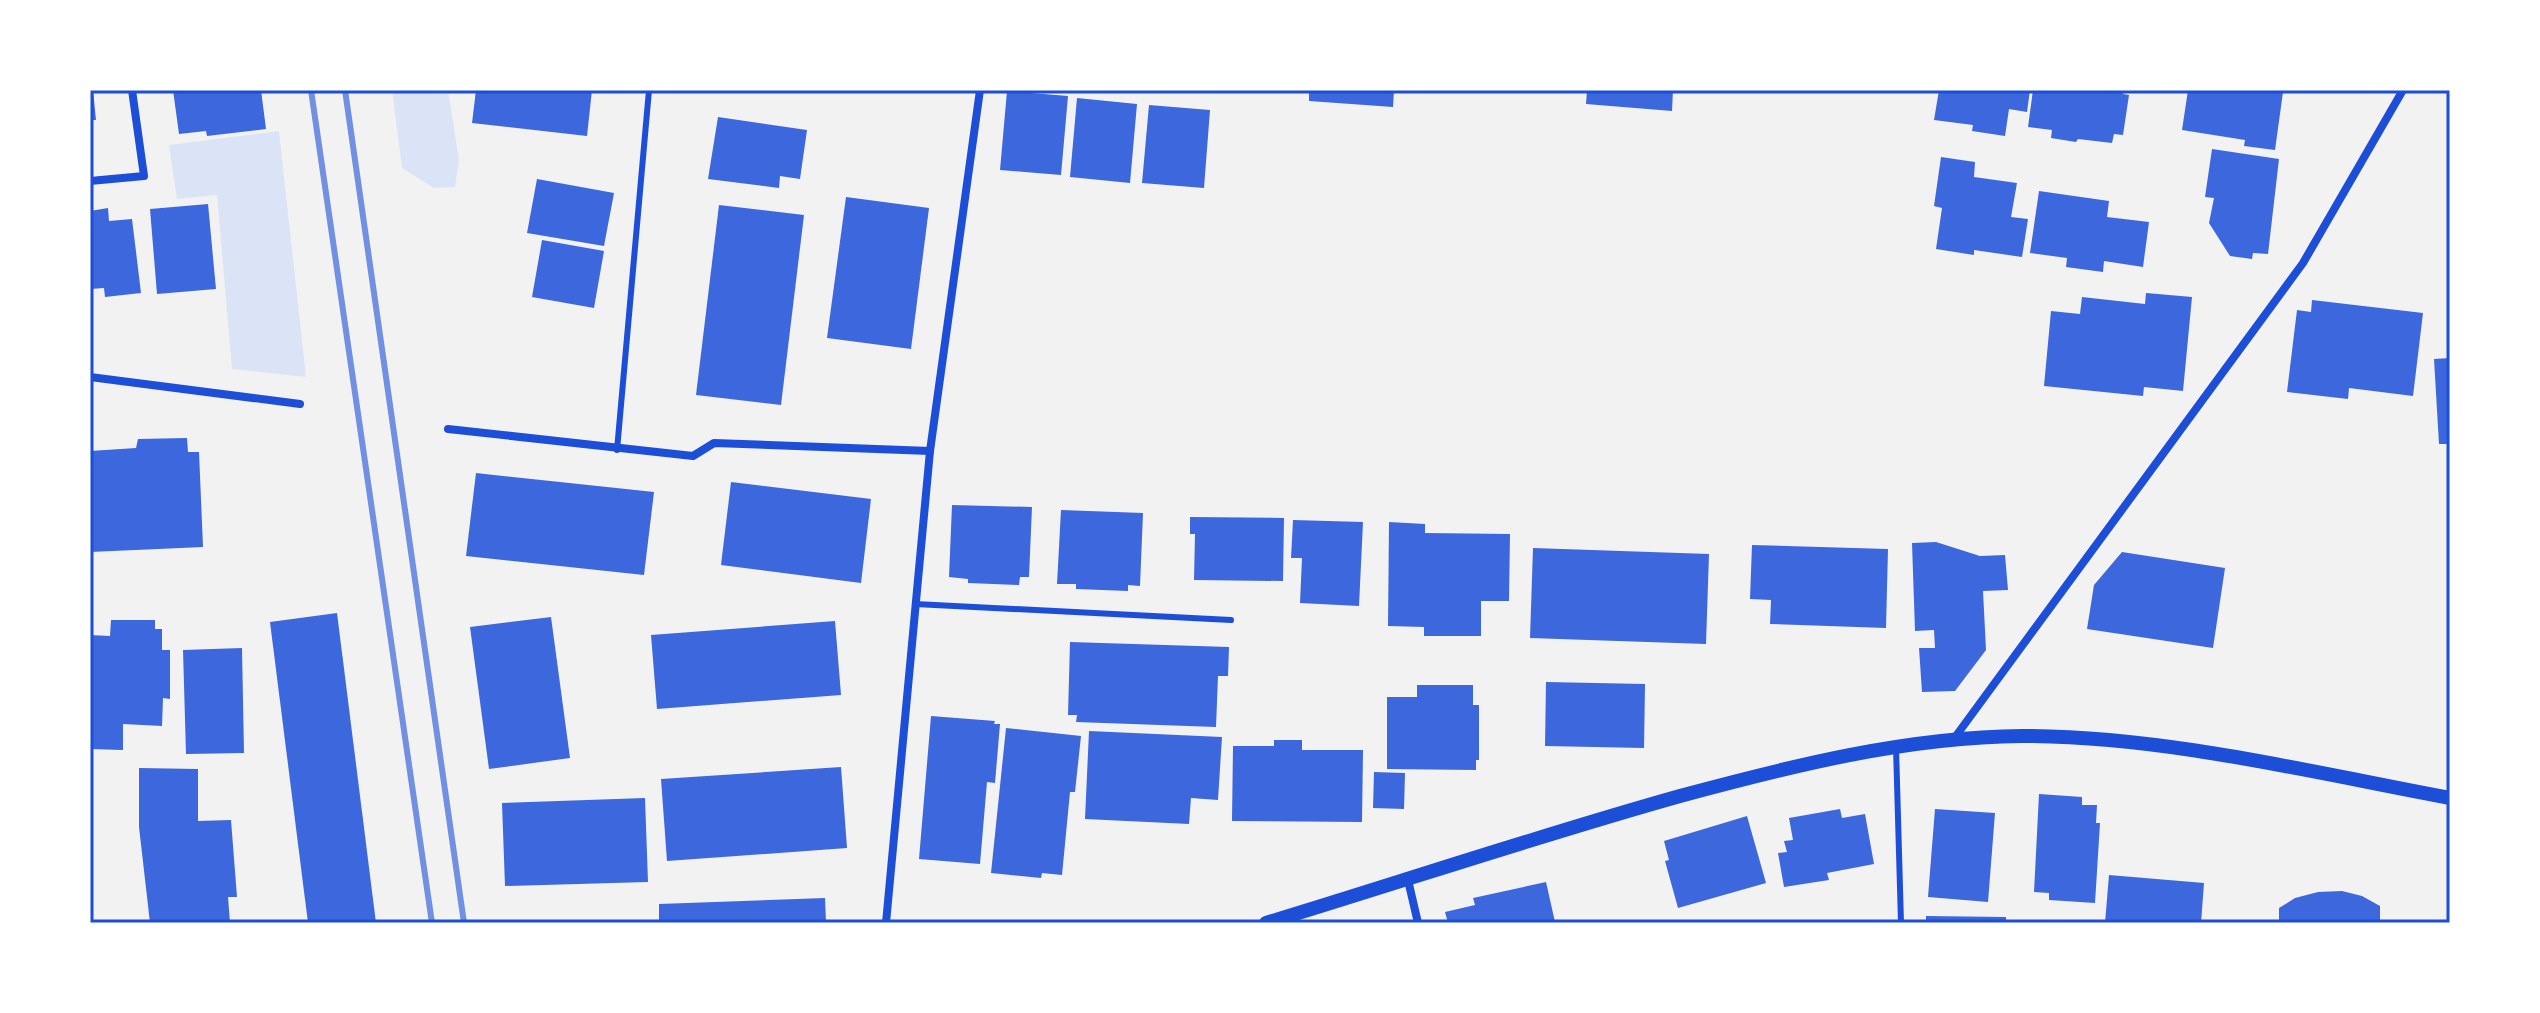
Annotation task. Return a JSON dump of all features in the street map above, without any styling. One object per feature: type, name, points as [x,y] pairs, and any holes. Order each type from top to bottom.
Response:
[{"type":"street","points":[[90,181],[144,176],[132,90]]},
{"type":"street","points":[[886,923],[930,451],[980,90]]},
{"type":"street","points":[[1953,740],[2303,263],[2403,90]]},
{"type":"street","points":[[90,377],[300,404]]},
{"type":"street","points":[[448,429],[693,456],[714,443],[930,451]]},
{"type":"street","points":[[1266,923],[1616,814],[1753,776],[1896,747],[1953,740],[2021,736],[2103,739],[2241,760],[2450,798]]},
{"type":"street","points":[[1408,880],[1418,923]]},
{"type":"lane","points":[[617,450],[649,90]]},
{"type":"lane","points":[[915,604],[1231,620]]},
{"type":"lane","points":[[1896,747],[1901,923]]},
{"type":"shaded area","points":[[392,90],[448,90],[459,160],[455,187],[434,188],[402,168]]},
{"type":"shaded area","points":[[279,131],[306,377],[232,369],[217,195],[177,199],[169,145]]},
{"type":"building","points":[[90,90],[93,90],[96,120],[90,120]]},
{"type":"building","points":[[173,90],[261,90],[266,129],[207,136],[206,131],[179,134]]},
{"type":"building","points":[[476,90],[592,90],[587,136],[472,123]]},
{"type":"building","points":[[1309,90],[1394,90],[1393,107],[1309,101]]},
{"type":"building","points":[[1587,90],[1673,90],[1672,111],[1586,104]]},
{"type":"building","points":[[1939,90],[2030,90],[2027,112],[2009,109],[2005,136],[1972,131],[1973,125],[1934,120]]},
{"type":"building","points":[[2033,90],[2124,90],[2123,94],[2129,95],[2123,135],[2114,134],[2112,143],[2078,139],[2076,142],[2051,138],[2052,130],[2028,127]]},
{"type":"building","points":[[2188,90],[2283,92],[2275,150],[2244,146],[2245,140],[2182,130]]},
{"type":"building","points":[[1007,91],[1068,96],[1061,175],[1000,170]]},
{"type":"building","points":[[1077,98],[1137,104],[1130,183],[1070,177]]},
{"type":"building","points":[[1149,105],[1210,110],[1204,188],[1142,183]]},
{"type":"building","points":[[718,117],[807,130],[800,179],[780,176],[779,188],[708,179]]},
{"type":"building","points":[[2212,149],[2279,159],[2268,254],[2253,253],[2252,259],[2230,256],[2209,223],[2214,198],[2205,197]]},
{"type":"building","points":[[1941,157],[1975,162],[1974,177],[2017,183],[2011,217],[2028,219],[2022,257],[1974,250],[1974,255],[1936,249],[1942,208],[1934,206]]},
{"type":"building","points":[[537,179],[614,193],[604,246],[527,233]]},
{"type":"building","points":[[2039,191],[2109,201],[2107,217],[2149,222],[2143,267],[2104,261],[2103,272],[2066,267],[2067,258],[2030,253]]},
{"type":"building","points":[[846,197],[929,208],[911,349],[827,338]]},
{"type":"building","points":[[208,204],[216,289],[157,294],[150,209]]},
{"type":"building","points":[[719,205],[804,215],[781,405],[696,395]]},
{"type":"building","points":[[108,208],[109,221],[132,219],[141,293],[105,297],[104,288],[90,289],[90,211]]},
{"type":"building","points":[[542,240],[604,251],[594,308],[532,297]]},
{"type":"building","points":[[2146,293],[2192,297],[2183,391],[2144,387],[2143,396],[2044,386],[2051,311],[2080,314],[2082,297],[2145,304]]},
{"type":"building","points":[[2312,300],[2423,313],[2413,396],[2349,388],[2348,399],[2287,392],[2297,310],[2311,312]]},
{"type":"building","points":[[2450,358],[2450,444],[2439,444],[2434,359]]},
{"type":"building","points":[[187,438],[188,452],[199,452],[203,547],[90,552],[90,451],[136,448],[138,439]]},
{"type":"building","points":[[476,473],[654,492],[644,575],[466,556]]},
{"type":"building","points":[[731,482],[871,499],[861,583],[721,565]]},
{"type":"building","points":[[952,505],[1032,507],[1029,577],[1020,577],[1019,585],[968,583],[968,579],[949,577]]},
{"type":"building","points":[[1061,510],[1143,513],[1140,586],[1128,585],[1128,591],[1076,589],[1076,584],[1057,584]]},
{"type":"building","points":[[1190,517],[1284,518],[1283,581],[1194,580],[1195,534],[1190,534]]},
{"type":"building","points":[[1293,520],[1363,522],[1359,606],[1300,603],[1302,558],[1291,558]]},
{"type":"building","points":[[1389,522],[1425,524],[1425,533],[1510,534],[1509,601],[1481,601],[1481,636],[1424,636],[1424,627],[1388,626]]},
{"type":"building","points":[[1936,542],[1980,556],[2005,555],[2008,590],[1983,591],[1986,650],[1955,691],[1922,692],[1919,648],[1935,648],[1934,630],[1915,631],[1912,543]]},
{"type":"building","points":[[1752,545],[1888,549],[1886,628],[1770,624],[1771,600],[1750,599]]},
{"type":"building","points":[[1533,548],[1709,554],[1706,644],[1530,638]]},
{"type":"building","points":[[2122,552],[2225,568],[2213,648],[2087,629],[2094,585]]},
{"type":"building","points":[[337,613],[376,923],[308,923],[270,622]]},
{"type":"building","points":[[551,617],[570,758],[489,769],[470,627]]},
{"type":"building","points":[[111,620],[155,620],[155,629],[162,629],[162,650],[170,650],[170,699],[163,698],[162,726],[123,724],[123,750],[90,749],[90,635],[110,636]]},
{"type":"building","points":[[835,621],[841,695],[657,709],[651,635]]},
{"type":"building","points":[[1070,642],[1229,647],[1228,676],[1218,676],[1216,727],[1076,722],[1077,715],[1068,715]]},
{"type":"building","points":[[242,648],[244,753],[186,754],[183,650]]},
{"type":"building","points":[[1546,682],[1645,684],[1644,748],[1545,746]]},
{"type":"building","points":[[1417,685],[1473,685],[1473,705],[1479,705],[1479,760],[1476,760],[1476,770],[1387,769],[1387,697],[1417,697]]},
{"type":"building","points":[[931,716],[995,721],[994,724],[1000,724],[995,783],[987,782],[980,864],[919,859]]},
{"type":"building","points":[[1006,728],[1081,736],[1075,792],[1070,792],[1062,875],[1042,873],[1041,878],[991,873]]},
{"type":"building","points":[[1089,731],[1222,737],[1218,800],[1191,798],[1189,824],[1085,819]]},
{"type":"building","points":[[1274,740],[1302,740],[1302,750],[1363,750],[1362,822],[1232,821],[1233,746],[1274,746]]},
{"type":"building","points":[[841,767],[847,848],[667,861],[661,779]]},
{"type":"building","points":[[139,768],[198,769],[198,821],[231,820],[237,897],[228,897],[230,923],[150,923],[139,827]]},
{"type":"building","points":[[1374,772],[1405,773],[1404,809],[1373,808]]},
{"type":"building","points":[[2039,794],[2082,797],[2082,805],[2097,805],[2096,823],[2100,823],[2095,903],[2049,900],[2049,893],[2034,892]]},
{"type":"building","points":[[645,798],[648,882],[505,886],[502,803]]},
{"type":"building","points":[[1840,809],[1842,818],[1865,814],[1874,864],[1827,873],[1829,880],[1784,887],[1778,853],[1787,852],[1784,841],[1793,840],[1789,818]]},
{"type":"building","points":[[1935,809],[1995,813],[1988,902],[1928,897]]},
{"type":"building","points":[[1747,816],[1766,883],[1678,908],[1665,861],[1669,860],[1664,841]]},
{"type":"building","points":[[2109,875],[2204,883],[2201,923],[2105,923]]},
{"type":"building","points":[[1546,882],[1555,922],[1448,923],[1445,912],[1475,905],[1473,898]]},
{"type":"building","points":[[2342,891],[2362,896],[2380,906],[2380,923],[2279,923],[2279,908],[2295,898],[2318,892]]},
{"type":"building","points":[[825,898],[826,923],[659,923],[659,904]]},
{"type":"building","points":[[1926,916],[2006,917],[2006,923],[1926,923]]},
{"type":"railway","points":[[311,90],[432,923]]},
{"type":"railway","points":[[345,90],[464,923]]}]
